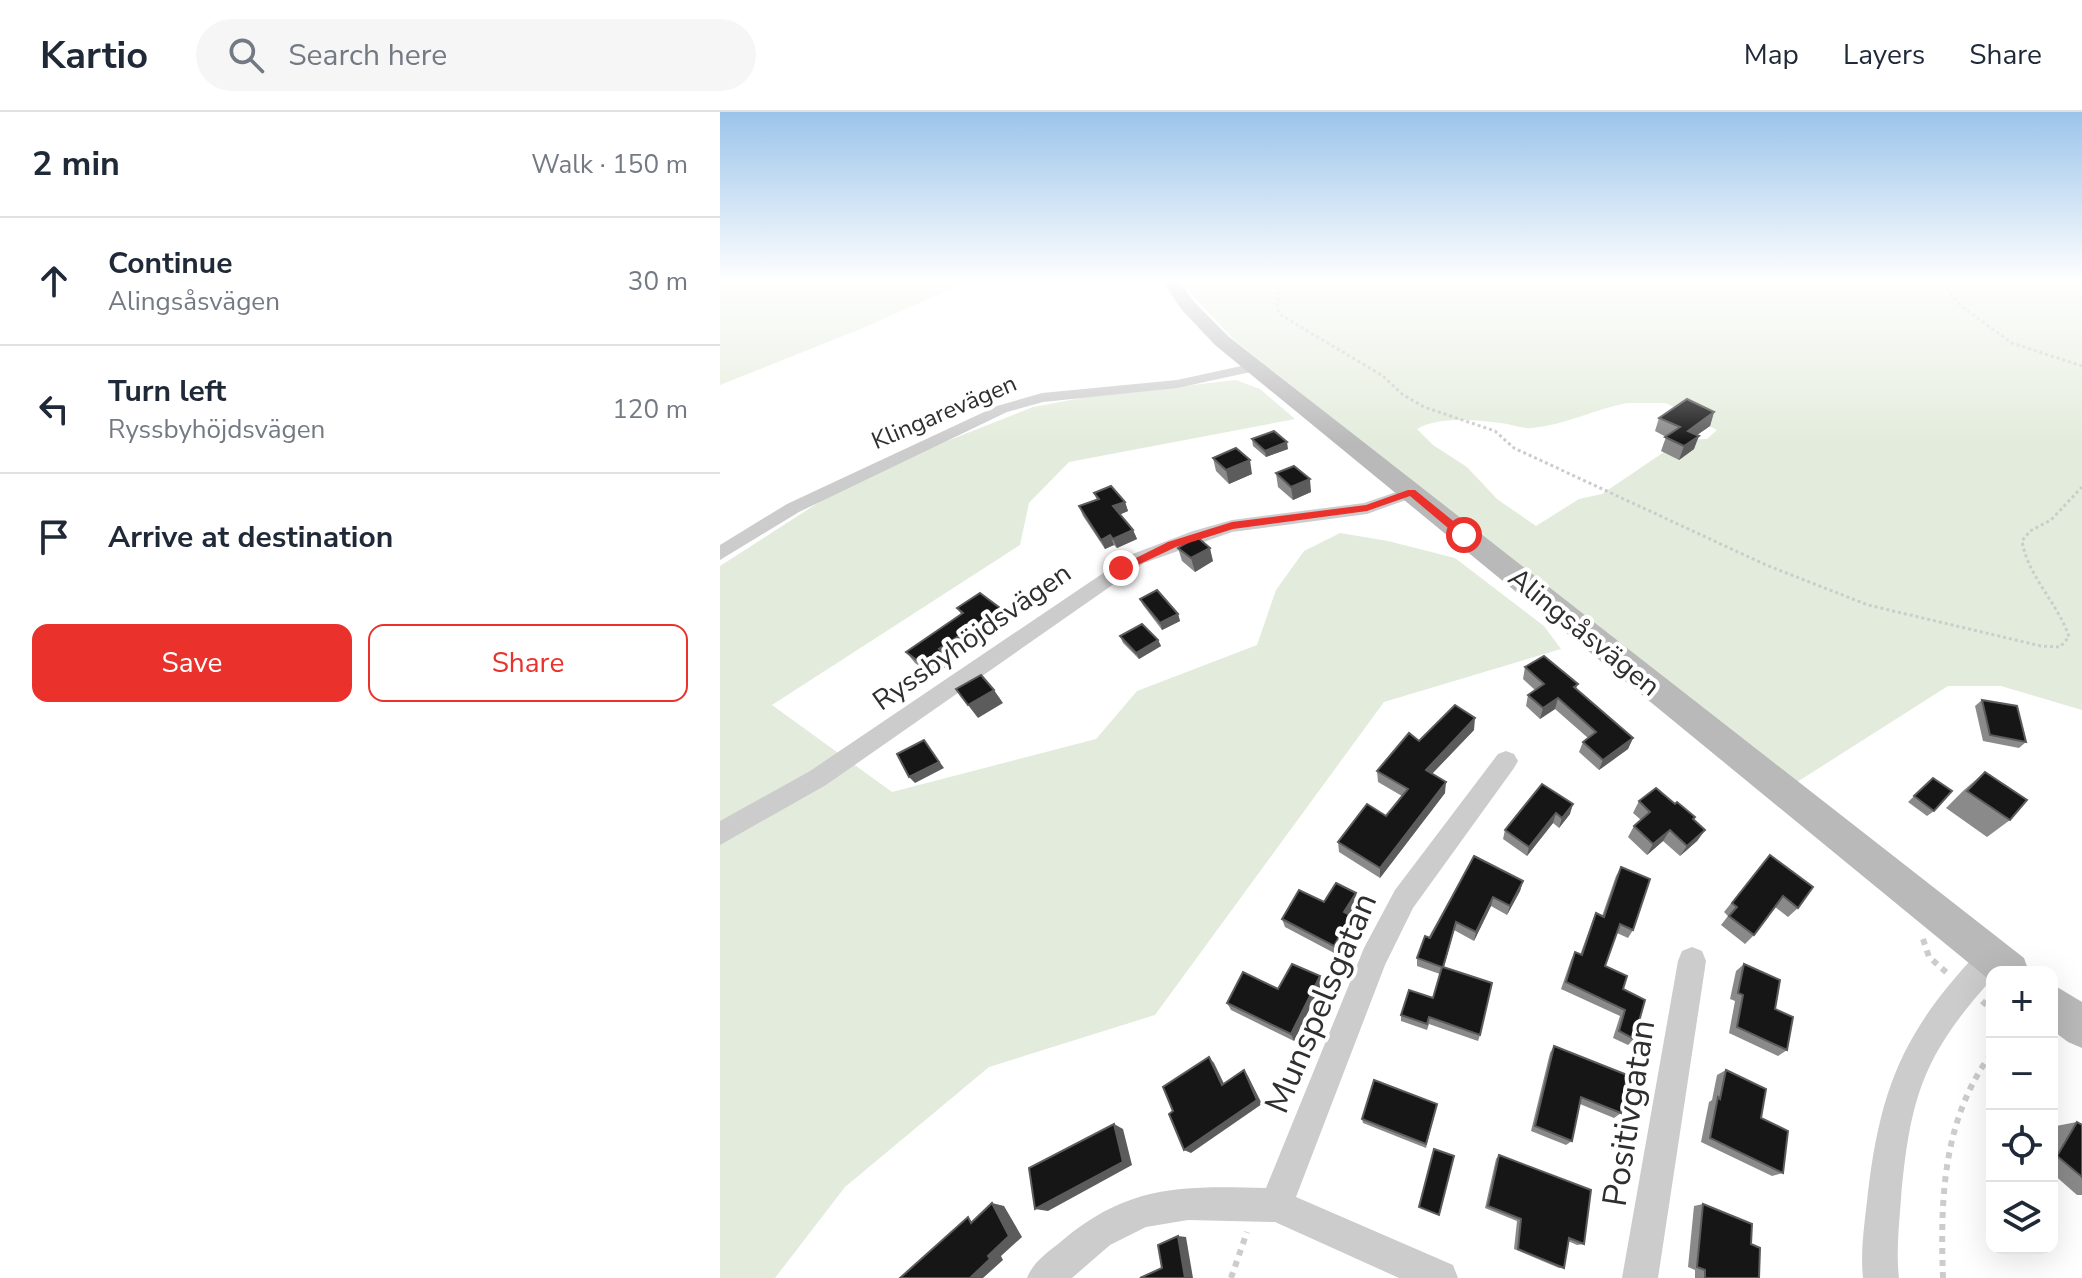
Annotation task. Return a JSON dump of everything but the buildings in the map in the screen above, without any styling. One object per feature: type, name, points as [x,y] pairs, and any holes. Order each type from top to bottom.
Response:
[{"type":"main road","name":"Alingsåsvägen","points":[[1217,334],[2001,965]]},
{"type":"main road","points":[[2058,1009],[2082,1028]]},
{"type":"street","name":"Klingarevägen","points":[[720,554],[793,508],[1002,409],[1042,398],[1177,384],[1255,367]]},
{"type":"street","name":"Ryssbyhöjdsvägen","points":[[720,834],[818,778],[1137,559],[1232,526],[1367,508],[1411,492]]},
{"type":"street","name":"Munspelsgatan","points":[[1267,1204],[1374,958],[1404,899],[1506,761]]},
{"type":"street","name":"Positivgatan","points":[[1640,1278],[1692,961]]},
{"type":"street","points":[[1881,1278],[1879,1260],[1891,1148],[1905,1082],[1926,1040],[2001,965]]},
{"type":"street","points":[[1045,1278],[1098,1233],[1143,1211],[1188,1203],[1267,1204],[1440,1278]]},
{"type":"path","points":[[1313,334],[1383,376],[1402,394],[1424,407],[1495,431],[1514,448],[1766,565],[1868,605],[2041,646],[2060,647],[2069,637],[2066,623],[2026,559],[2022,541],[2030,531],[2051,520],[2082,487]]},
{"type":"path","points":[[2000,334],[2012,343],[2082,366]]},
{"type":"path","points":[[1943,1278],[1944,1176],[1966,1093],[1977,1069],[1986,1059]]},
{"type":"path","points":[[1231,1278],[1267,1204]]},
{"type":"green space","points":[[720,334],[847,334],[720,385]]},
{"type":"green space","points":[[1229,334],[2082,334],[2082,710],[2001,686],[1948,686],[1794,784]],"holes":[[[1627,403],[1666,403],[1717,430],[1707,439],[1676,440],[1664,452],[1602,494],[1579,499],[1536,526],[1497,499],[1467,467],[1433,445],[1417,429],[1435,422],[1458,420],[1532,428]]]},
{"type":"green space","points":[[1236,380],[1260,389],[1295,419],[1069,462],[1029,503],[1020,545],[772,705],[892,792],[1096,739],[1137,691],[1257,645],[1276,590],[1304,551],[1340,533],[1455,558],[1544,626],[1561,649],[1384,702],[1155,1015],[989,1067],[845,1187],[775,1278],[720,1278],[720,566],[824,499],[932,447],[1033,407],[1087,397]]},
{"type":"route","points":[[1121,568],[1172,545],[1232,526],[1258,520],[1367,508],[1411,492],[1464,535]]}]
